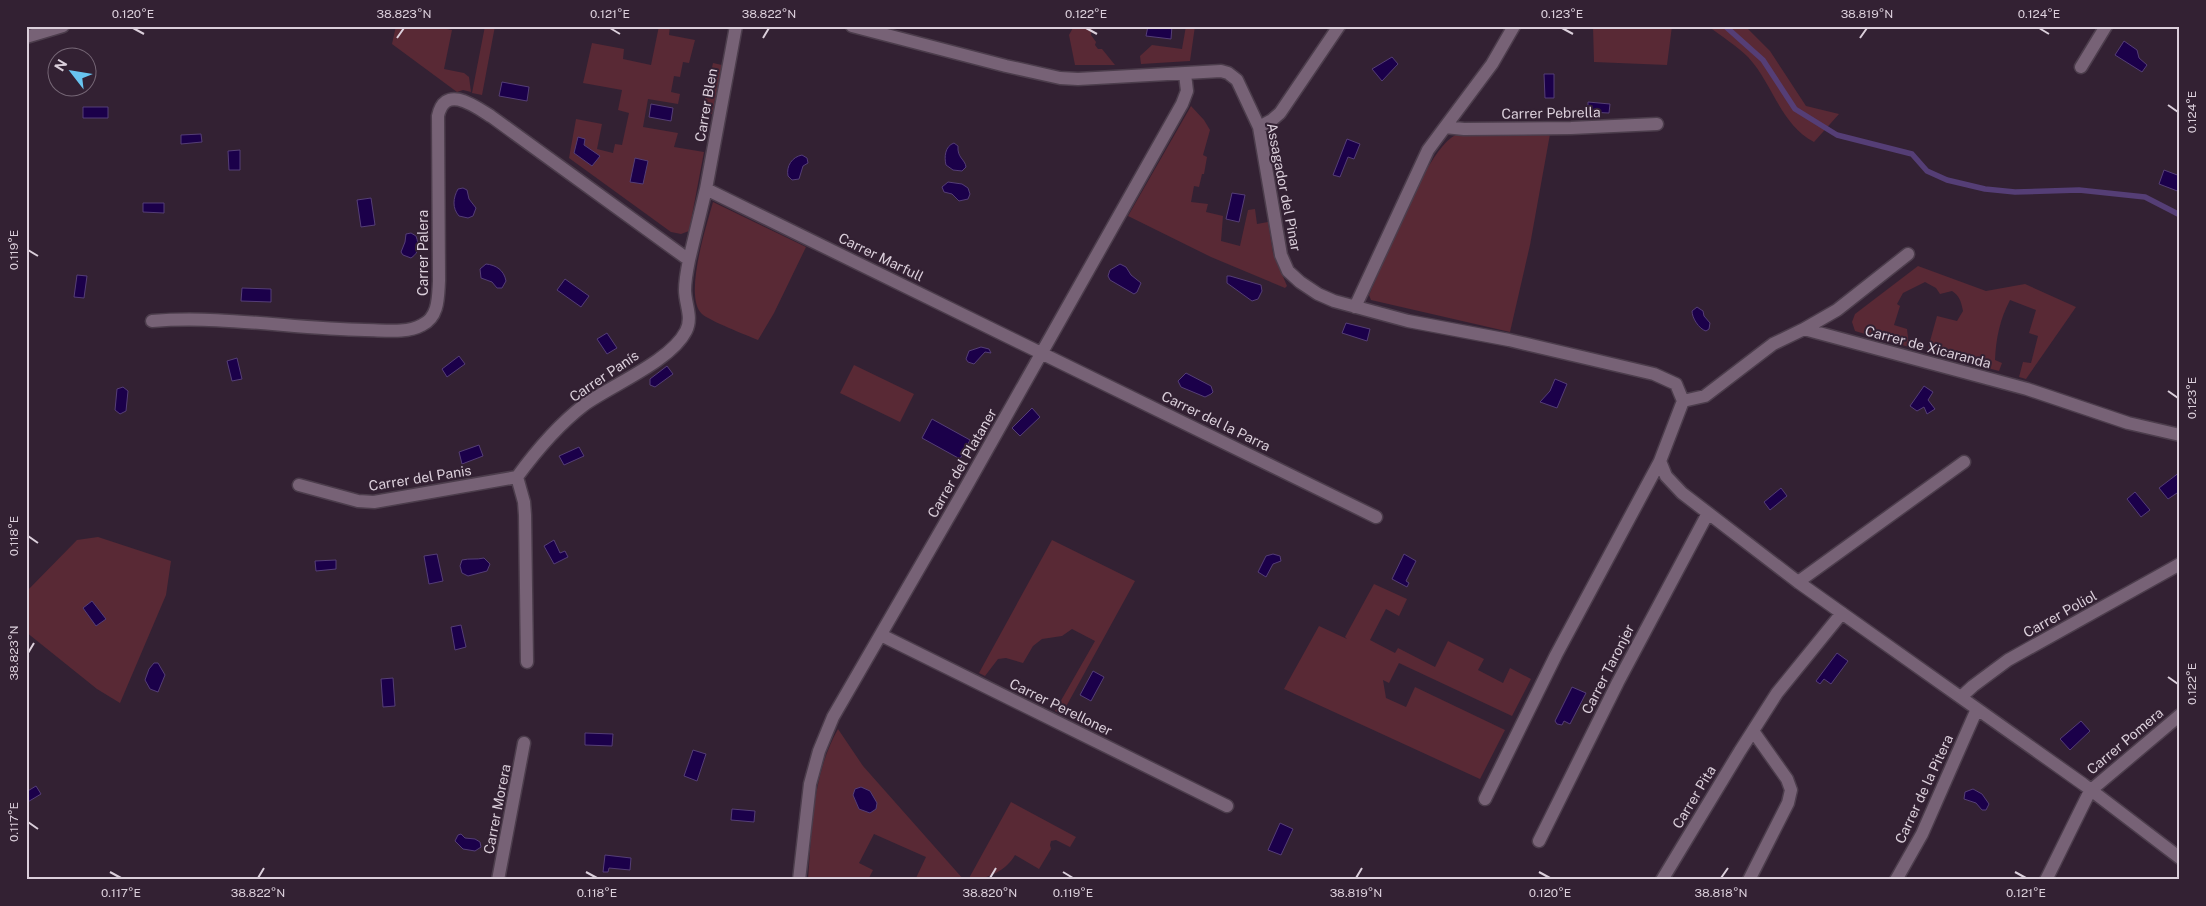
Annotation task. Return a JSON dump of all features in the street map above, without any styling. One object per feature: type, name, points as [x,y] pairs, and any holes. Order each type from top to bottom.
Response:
[{"type":"street","points":[[26,37],[63,26]]},
{"type":"street","name":"Carrer Blen","points":[[689,260],[706,189],[736,26]]},
{"type":"street","name":"Assagador del Pinar","points":[[852,26],[1060,78],[1078,79],[1221,71],[1233,76],[1238,80],[1259,127],[1284,264],[1293,276],[1311,290],[1334,301],[1408,321],[1509,340],[1654,374],[1676,384],[1683,401]]},
{"type":"street","points":[[1259,127],[1280,113],[1339,26]]},
{"type":"street","points":[[1355,307],[1428,150],[1492,64],[1514,26]]},
{"type":"street","points":[[2081,67],[2106,26]]},
{"type":"street","name":"Carrer del Plataner","points":[[799,880],[806,806],[819,751],[833,717],[1042,354],[1182,104],[1187,91],[1185,74]]},
{"type":"street","name":"Carrer Palera","points":[[152,321],[193,319],[328,329],[397,330],[414,328],[428,321],[438,302],[439,282],[438,116],[443,104],[458,98],[467,101],[492,116],[689,260]]},
{"type":"street","name":"Carrer Pebrella","points":[[1445,127],[1464,129],[1571,128],[1657,124]]},
{"type":"street","name":"Carrer Marfull","points":[[706,189],[1042,354]]},
{"type":"street","points":[[1485,799],[1556,655],[1660,461],[1683,401],[1705,396],[1773,344],[1820,321],[1837,310],[1908,254]]},
{"type":"street","name":"Carrer Panís","points":[[517,478],[548,438],[584,406],[640,371],[667,352],[680,340],[689,325],[685,284],[689,260]]},
{"type":"street","name":"Carrer de Xicaranda","points":[[1804,329],[2026,389],[2128,423],[2180,435]]},
{"type":"street","name":"Carrer del la Parra","points":[[1042,354],[1376,517]]},
{"type":"street","points":[[1660,461],[1666,476],[1682,493],[1798,582],[1961,697],[2180,858]]},
{"type":"street","points":[[1798,582],[1964,462]]},
{"type":"street","points":[[517,478],[524,502],[525,515],[527,662]]},
{"type":"street","name":"Carrer del Panis","points":[[299,485],[358,501],[374,502],[517,478]]},
{"type":"street","name":"Carrer Taronjer","points":[[1539,841],[1618,682],[1708,513]]},
{"type":"street","name":"Carrer Poliol","points":[[1961,697],[2008,660],[2180,564]]},
{"type":"street","name":"Carrer Pita","points":[[1662,880],[1753,731],[1788,679],[1842,613]]},
{"type":"street","name":"Carrer Perelloner","points":[[880,635],[1227,806]]},
{"type":"street","name":"Carrer de la Pitera","points":[[1896,880],[1922,834],[1977,709]]},
{"type":"street","name":"Carrer Pomera","points":[[2090,791],[2180,716]]},
{"type":"street","points":[[1748,880],[1788,803],[1791,790],[1787,779],[1753,731]]},
{"type":"street","name":"Carrer Morera","points":[[498,880],[524,743]]},
{"type":"street","points":[[2046,880],[2090,791]]},
{"type":"shaded area","points":[[396,26],[431,26],[452,30],[444,69],[464,73],[469,77],[471,92],[463,90],[457,92],[392,44]]},
{"type":"shaded area","points":[[485,26],[495,26],[482,95],[472,93]]},
{"type":"shaded area","points":[[659,26],[670,26],[669,35],[695,40],[689,63],[683,62],[680,77],[674,76],[671,92],[680,94],[678,104],[648,99],[643,127],[678,133],[674,147],[704,152],[689,231],[681,234],[671,232],[569,158],[576,119],[602,124],[597,149],[613,153],[615,144],[622,145],[629,113],[618,110],[622,90],[583,83],[592,43],[624,49],[623,59],[651,65]]},
{"type":"shaded area","points":[[1074,26],[1092,26],[1091,35],[1096,42],[1095,45],[1098,49],[1102,49],[1115,65],[1075,65],[1069,35]]},
{"type":"shaded area","points":[[1148,26],[1172,26],[1171,39],[1146,36]]},
{"type":"shaded area","points":[[1186,26],[1195,26],[1190,61],[1141,64],[1140,56],[1152,45],[1182,49]]},
{"type":"shaded area","points":[[1593,26],[1672,26],[1667,65],[1594,62]]},
{"type":"shaded area","points":[[1708,26],[1745,26],[1770,51],[1806,106],[1839,114],[1814,142],[1802,134],[1785,114],[1757,68],[1748,57]]},
{"type":"shaded area","points":[[2124,41],[2137,50],[2139,58],[2147,65],[2142,72],[2115,55]]},
{"type":"shaded area","points":[[1392,57],[1398,64],[1382,81],[1372,69]]},
{"type":"shaded area","points":[[713,63],[722,65],[712,114],[702,112]]},
{"type":"shaded area","points":[[1544,74],[1554,74],[1554,98],[1545,98]]},
{"type":"shaded area","points":[[502,82],[529,87],[527,101],[499,96]]},
{"type":"shaded area","points":[[1588,102],[1610,104],[1609,113],[1588,112]]},
{"type":"shaded area","points":[[651,104],[673,108],[671,121],[649,117]]},
{"type":"shaded area","points":[[1191,106],[1204,120],[1210,130],[1203,155],[1207,157],[1204,174],[1202,174],[1199,187],[1194,186],[1191,202],[1208,204],[1206,212],[1223,216],[1221,241],[1240,246],[1248,210],[1255,209],[1257,224],[1268,222],[1273,253],[1287,286],[1285,288],[1211,257],[1128,216]]},
{"type":"shaded area","points":[[83,107],[108,107],[108,118],[83,118]]},
{"type":"shaded area","points":[[201,134],[202,142],[181,144],[181,135]]},
{"type":"shaded area","points":[[1550,134],[1530,245],[1510,332],[1371,300],[1369,295],[1407,207],[1432,160],[1445,144],[1456,135]]},
{"type":"shaded area","points":[[578,137],[585,139],[584,145],[600,156],[592,166],[574,153]]},
{"type":"shaded area","points":[[1347,139],[1360,144],[1354,159],[1348,157],[1340,177],[1333,175]]},
{"type":"shaded area","points":[[954,143],[958,146],[959,153],[966,167],[962,171],[953,170],[946,165],[946,152],[951,144]]},
{"type":"shaded area","points":[[240,150],[240,170],[229,170],[228,151]]},
{"type":"shaded area","points":[[802,155],[807,158],[808,163],[803,166],[799,179],[792,180],[788,176],[789,165],[795,158]]},
{"type":"shaded area","points":[[635,158],[648,161],[643,184],[630,182]]},
{"type":"shaded area","points":[[2164,170],[2180,176],[2180,192],[2159,184]]},
{"type":"shaded area","points":[[948,182],[962,184],[968,188],[970,194],[968,199],[959,201],[952,194],[944,192],[942,187]]},
{"type":"shaded area","points":[[463,188],[467,190],[469,199],[476,208],[473,216],[468,218],[459,216],[454,206],[456,192],[458,189]]},
{"type":"shaded area","points":[[1232,193],[1245,195],[1239,222],[1226,219]]},
{"type":"shaded area","points":[[371,198],[375,225],[361,227],[357,200]]},
{"type":"shaded area","points":[[713,202],[806,247],[774,313],[758,340],[706,317],[697,305],[695,292],[698,260]]},
{"type":"shaded area","points":[[143,203],[164,203],[164,213],[143,212]]},
{"type":"shaded area","points":[[411,233],[416,236],[418,245],[416,253],[411,258],[403,255],[401,252],[406,234]]},
{"type":"shaded area","points":[[486,264],[496,267],[503,274],[506,281],[502,288],[497,288],[492,282],[481,278],[480,269]]},
{"type":"shaded area","points":[[1120,264],[1126,267],[1131,275],[1141,283],[1134,294],[1110,280],[1108,276],[1110,270]]},
{"type":"shaded area","points":[[1918,266],[1986,291],[2025,284],[2076,307],[2026,379],[2019,377],[2023,362],[2031,363],[2038,336],[2029,333],[2036,310],[2010,300],[2001,322],[1996,344],[1995,360],[2002,363],[1999,371],[1927,352],[1937,316],[1957,321],[1963,311],[1960,300],[1955,293],[1952,291],[1940,294],[1936,288],[1925,282],[1903,293],[1897,304],[1900,306],[1894,325],[1907,329],[1909,347],[1855,331],[1852,322],[1855,314]]},
{"type":"shaded area","points":[[77,275],[87,276],[84,298],[74,297]]},
{"type":"shaded area","points":[[1227,276],[1261,285],[1262,291],[1258,299],[1252,301],[1227,283]]},
{"type":"shaded area","points":[[565,279],[589,296],[581,307],[557,290]]},
{"type":"shaded area","points":[[242,288],[271,289],[271,302],[241,301]]},
{"type":"shaded area","points":[[1697,307],[1703,311],[1704,316],[1710,323],[1709,329],[1706,331],[1698,326],[1693,317],[1692,311]]},
{"type":"shaded area","points":[[1346,323],[1370,329],[1367,341],[1342,333]]},
{"type":"shaded area","points":[[607,333],[617,348],[607,354],[597,339]]},
{"type":"shaded area","points":[[981,347],[989,349],[991,353],[985,352],[974,364],[968,362],[966,359],[969,351]]},
{"type":"shaded area","points":[[459,356],[465,364],[447,377],[442,369]]},
{"type":"shaded area","points":[[237,358],[242,379],[232,381],[227,361]]},
{"type":"shaded area","points":[[854,365],[914,394],[900,422],[840,393]]},
{"type":"shaded area","points":[[667,366],[673,374],[655,387],[650,385],[650,379]]},
{"type":"shaded area","points":[[1186,373],[1211,386],[1213,392],[1205,397],[1181,387],[1178,381]]},
{"type":"shaded area","points":[[1555,379],[1567,384],[1557,408],[1540,402],[1550,391]]},
{"type":"shaded area","points":[[1924,386],[1933,392],[1928,400],[1935,409],[1927,414],[1924,407],[1917,411],[1910,406]]},
{"type":"shaded area","points":[[123,387],[128,391],[126,411],[120,414],[115,410],[117,389]]},
{"type":"shaded area","points":[[1032,408],[1040,417],[1020,436],[1012,428]]},
{"type":"shaded area","points":[[932,419],[970,440],[960,459],[922,438]]},
{"type":"shaded area","points":[[479,445],[483,456],[462,464],[459,452]]},
{"type":"shaded area","points":[[579,447],[584,456],[564,465],[559,456]]},
{"type":"shaded area","points":[[2180,472],[2180,491],[2168,499],[2159,488]]},
{"type":"shaded area","points":[[1781,488],[1787,496],[1770,510],[1764,502]]},
{"type":"shaded area","points":[[2135,492],[2150,510],[2141,517],[2127,499]]},
{"type":"shaded area","points":[[98,537],[171,561],[166,595],[120,703],[97,689],[26,632],[26,592],[77,540]]},
{"type":"shaded area","points":[[554,540],[560,553],[565,551],[568,557],[554,564],[544,546]]},
{"type":"shaded area","points":[[1052,540],[1135,581],[1062,714],[1055,711],[1095,641],[1072,629],[1062,636],[1042,639],[1033,646],[1023,663],[1006,658],[998,659],[985,676],[979,673]]},
{"type":"shaded area","points":[[437,554],[443,581],[429,584],[424,556]]},
{"type":"shaded area","points":[[1273,554],[1280,556],[1281,561],[1273,564],[1266,577],[1258,572],[1266,556]]},
{"type":"shaded area","points":[[1404,554],[1416,561],[1406,581],[1409,583],[1407,587],[1392,579]]},
{"type":"shaded area","points":[[484,558],[490,564],[487,571],[468,576],[462,573],[460,566],[462,560]]},
{"type":"shaded area","points":[[336,560],[336,569],[316,571],[315,561]]},
{"type":"shaded area","points":[[1374,584],[1407,599],[1399,616],[1386,609],[1370,640],[1395,653],[1398,648],[1435,667],[1448,641],[1484,659],[1478,670],[1503,683],[1510,668],[1531,679],[1512,716],[1399,663],[1389,683],[1383,680],[1386,698],[1406,707],[1415,687],[1505,730],[1480,779],[1284,689],[1319,626],[1347,639],[1345,637]]},
{"type":"shaded area","points":[[92,601],[106,619],[96,626],[83,608]]},
{"type":"shaded area","points":[[461,625],[466,647],[455,650],[451,627]]},
{"type":"shaded area","points":[[1837,653],[1848,661],[1831,684],[1824,679],[1820,684],[1816,681]]},
{"type":"shaded area","points":[[154,663],[158,663],[165,675],[158,692],[150,689],[145,680],[149,669]]},
{"type":"shaded area","points":[[1093,671],[1104,677],[1091,701],[1080,695]]},
{"type":"shaded area","points":[[393,678],[395,706],[383,707],[381,679]]},
{"type":"shaded area","points":[[1572,687],[1586,693],[1570,724],[1564,721],[1562,725],[1557,724],[1555,721]]},
{"type":"shaded area","points":[[2081,721],[2090,731],[2070,750],[2060,739]]},
{"type":"shaded area","points":[[838,729],[863,766],[964,880],[921,880],[916,878],[926,857],[874,834],[859,863],[873,870],[869,878],[872,880],[808,880],[812,822],[818,784],[829,747]]},
{"type":"shaded area","points":[[585,733],[613,734],[612,746],[585,745]]},
{"type":"shaded area","points":[[693,750],[706,754],[697,781],[684,776]]},
{"type":"shaded area","points":[[36,786],[41,794],[26,803],[26,792]]},
{"type":"shaded area","points":[[861,787],[870,791],[877,803],[876,809],[870,813],[859,809],[853,795],[855,789]]},
{"type":"shaded area","points":[[1973,789],[1982,794],[1989,804],[1986,810],[1982,810],[1976,803],[1964,799],[1965,792]]},
{"type":"shaded area","points":[[1011,802],[1076,837],[1070,847],[1056,840],[1051,841],[1051,849],[1039,869],[1015,855],[1006,866],[995,874],[975,880],[968,880]]},
{"type":"shaded area","points":[[732,809],[755,811],[754,822],[731,820]]},
{"type":"shaded area","points":[[1280,823],[1293,829],[1281,855],[1268,850]]},
{"type":"shaded area","points":[[461,834],[465,838],[475,839],[480,842],[481,847],[475,851],[463,849],[455,841],[458,835]]},
{"type":"shaded area","points":[[605,855],[631,858],[630,870],[609,868],[608,872],[603,872]]},
{"type":"waterway","points":[[1725,26],[1763,60],[1795,109],[1837,135],[1912,154],[1927,171],[1947,180],[1985,189],[2015,192],[2079,190],[2145,197],[2180,215]]}]
